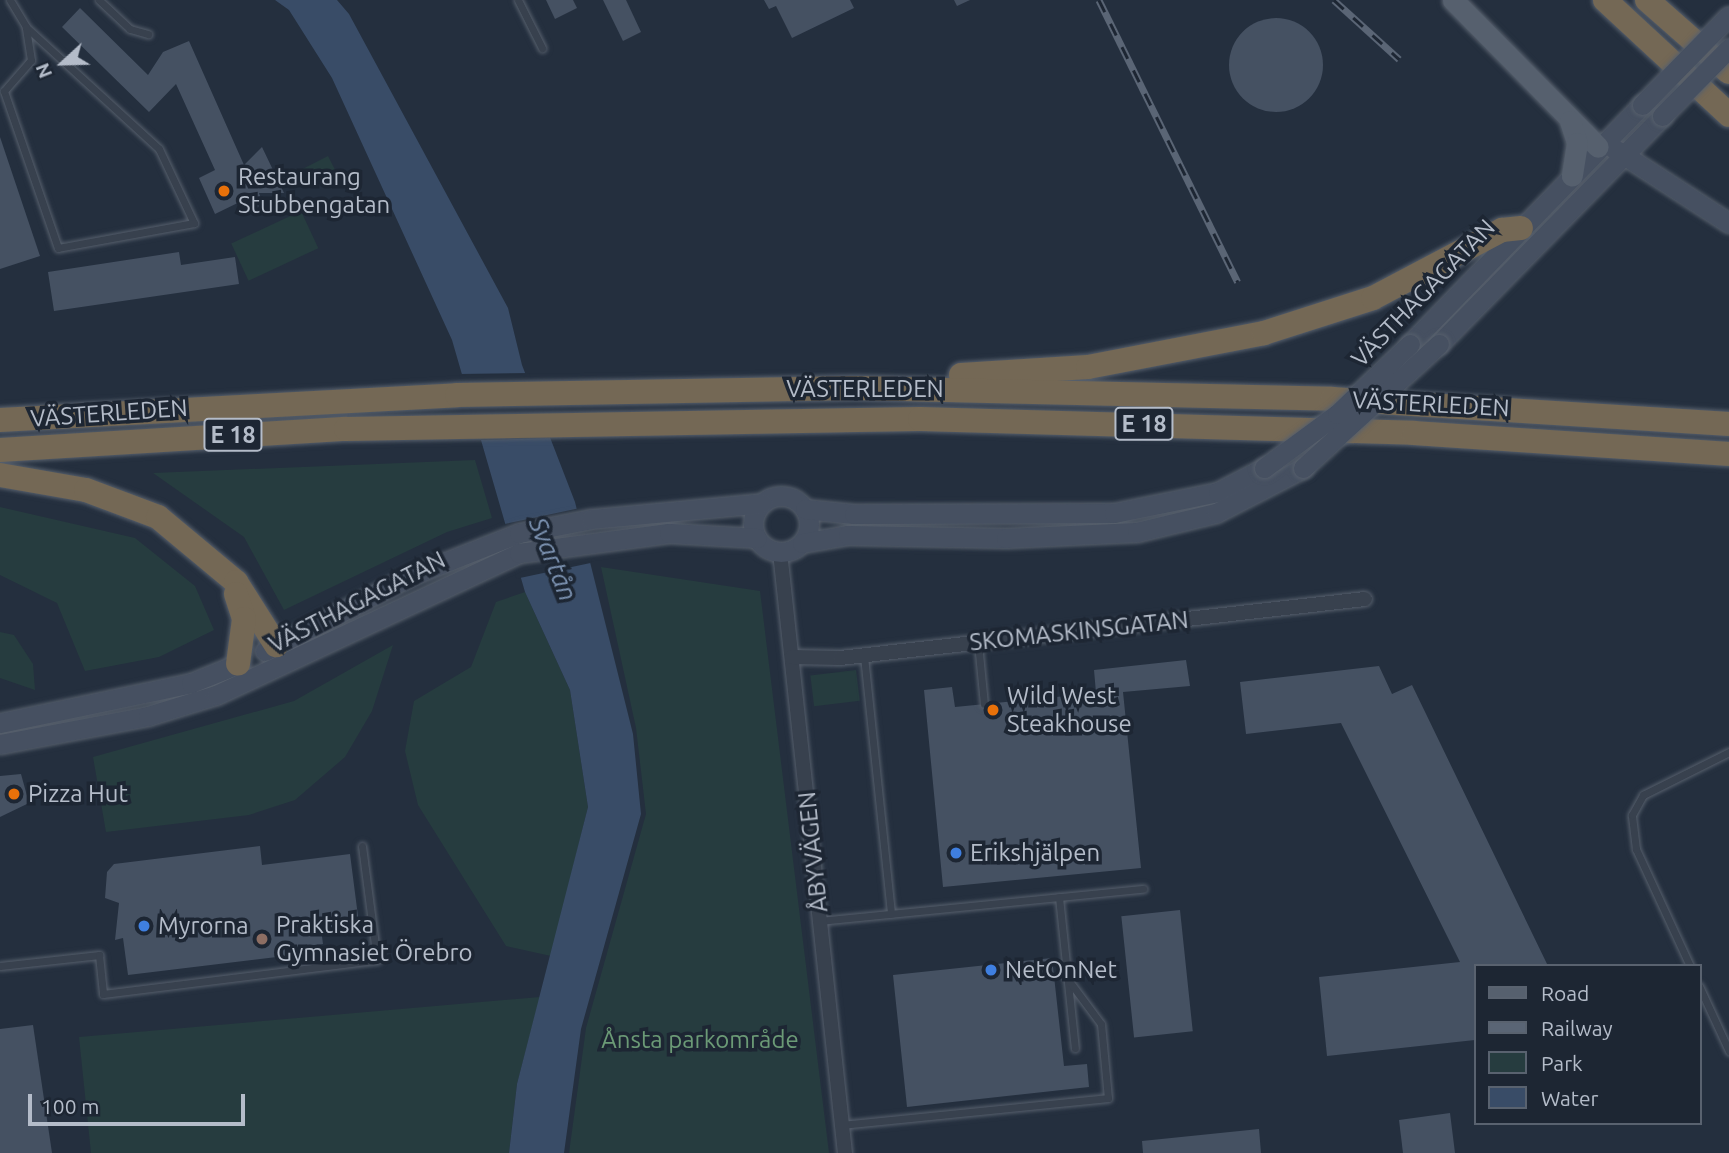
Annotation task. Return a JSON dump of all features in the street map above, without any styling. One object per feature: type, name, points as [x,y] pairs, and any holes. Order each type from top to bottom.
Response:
[{"type":"highway","points":[[1605,0],[1729,115]]},
{"type":"highway","points":[[1647,0],[1729,72]]},
{"type":"highway","points":[[1671,0],[1685,15],[1690,40]]},
{"type":"highway","name":"E 18","points":[[855,388],[874,377],[1088,367],[1217,344],[1373,298],[1502,230],[1521,228]]},
{"type":"highway","name":"VÄSTERLEDEN","points":[[0,420],[457,395],[855,388],[1332,399],[1729,424]]},
{"type":"highway","name":"VÄSTERLEDEN","points":[[0,450],[467,425],[920,419],[1207,425],[1729,454]]},
{"type":"highway","points":[[0,475],[86,490],[158,516],[227,575],[270,648]]},
{"type":"highway","points":[[227,575],[244,619],[238,664]]},
{"type":"main road","points":[[1452,0],[1569,118],[1588,154]]},
{"type":"main road","points":[[1572,176],[1588,154],[1642,105],[1729,16]]},
{"type":"main road","name":"VÄSTHAGAGATAN","points":[[802,543],[848,535],[1006,538],[1137,532],[1216,513],[1303,468],[1439,344],[1729,48]]},
{"type":"main road","points":[[1588,154],[1624,154],[1729,223]]},
{"type":"main road","name":"VÄSTHAGAGATAN","points":[[805,509],[854,514],[1114,513],[1218,492],[1264,468],[1337,414],[1410,344],[1572,176]]},
{"type":"main road","points":[[785,496],[805,509],[809,525],[802,543],[780,552],[749,536],[753,519],[762,503],[785,496]]},
{"type":"main road","name":"VÄSTHAGAGATAN","points":[[270,648],[498,551],[594,529],[762,503]]},
{"type":"main road","name":"VÄSTHAGAGATAN","points":[[594,529],[749,536]]},
{"type":"main road","name":"VÄSTHAGAGATAN","points":[[0,744],[159,713],[278,670],[498,551]]},
{"type":"main road","points":[[270,648],[304,657]]},
{"type":"main road","points":[[0,723],[165,689],[238,664]]},
{"type":"street","name":"ÅBYVÄGEN","points":[[780,552],[845,1153]]},
{"type":"street","name":"SKOMASKINSGATAN","points":[[792,657],[864,655],[1365,599]]},
{"type":"lane","points":[[10,0],[26,27],[159,149],[194,223],[58,248],[4,91],[31,60],[26,27]]},
{"type":"lane","points":[[99,0],[130,29],[148,34]]},
{"type":"lane","points":[[518,0],[542,48]]},
{"type":"lane","points":[[978,642],[984,704]]},
{"type":"lane","points":[[864,655],[891,914]]},
{"type":"lane","points":[[1689,964],[1636,849],[1632,814],[1643,795],[1729,752]]},
{"type":"lane","points":[[0,966],[99,956],[103,994],[377,960],[362,846]]},
{"type":"lane","points":[[820,921],[1143,889]]},
{"type":"lane","points":[[1059,897],[1074,1048]]},
{"type":"lane","points":[[842,1125],[1108,1098],[1101,1024],[1066,977]]},
{"type":"lane","points":[[1701,990],[1729,1051]]},
{"type":"green space","points":[[328,156],[336,172],[307,187],[299,171]]},
{"type":"green space","points":[[301,211],[318,248],[249,281],[231,244]]},
{"type":"green space","points":[[475,460],[492,518],[447,532],[284,610],[244,537],[153,473]]},
{"type":"green space","points":[[0,507],[135,538],[195,586],[214,630],[159,657],[85,671],[57,603],[0,575]]},
{"type":"green space","name":"Ånsta parkområde","points":[[601,567],[760,591],[829,1153],[569,1153],[586,1028],[646,814],[636,728]]},
{"type":"green space","points":[[525,592],[570,690],[588,807],[551,956],[506,946],[418,805],[405,751],[414,701],[471,667],[496,602]]},
{"type":"green space","points":[[0,632],[14,635],[33,664],[35,690],[0,678]]},
{"type":"green space","points":[[393,645],[372,711],[345,757],[295,800],[249,815],[106,832],[93,757],[294,701]]},
{"type":"green space","points":[[856,670],[860,701],[814,706],[810,676]]},
{"type":"green space","points":[[540,997],[517,1084],[509,1153],[91,1153],[79,1037]]},
{"type":"water","name":"Svartån","points":[[275,0],[337,0],[349,14],[508,308],[522,365],[575,502],[633,734],[641,814],[581,1029],[564,1153],[509,1153],[517,1084],[588,807],[570,690],[525,592],[452,340],[332,78],[289,10]]},
{"type":"pier","points":[[529,373],[554,438],[481,440],[459,374]]},
{"type":"pier","points":[[580,508],[592,563],[516,579],[505,524]]},
{"type":"building","points":[[546,0],[573,0],[577,8],[555,19]]},
{"type":"building","points":[[603,0],[626,0],[641,32],[623,41]]},
{"type":"building","points":[[764,0],[850,0],[854,8],[792,38],[776,6],[769,9]]},
{"type":"building","points":[[954,0],[970,0],[957,6]]},
{"type":"building","points":[[80,8],[148,75],[163,52],[189,41],[244,165],[262,147],[284,193],[259,193],[264,207],[254,211],[248,198],[215,214],[199,178],[215,170],[176,84],[149,112],[62,27]]},
{"type":"building","points":[[1276,18],[1294,22],[1309,32],[1319,47],[1323,65],[1319,83],[1309,98],[1294,108],[1276,112],[1258,108],[1243,98],[1233,83],[1229,65],[1233,47],[1243,32],[1258,22]]},
{"type":"building","points":[[0,137],[40,256],[0,269]]},
{"type":"building","points":[[179,252],[181,265],[235,257],[239,284],[54,311],[48,272]]},
{"type":"building","points":[[1186,660],[1190,686],[1123,692],[1141,868],[943,887],[924,690],[952,687],[955,707],[1096,693],[1094,670]]},
{"type":"building","points":[[1379,666],[1392,694],[1412,685],[1547,964],[1474,964],[1474,1040],[1327,1056],[1319,977],[1460,962],[1341,723],[1246,734],[1240,682]]},
{"type":"building","name":"Pizza Hut","points":[[21,774],[29,803],[0,817],[0,776]]},
{"type":"building","points":[[260,846],[262,865],[350,854],[359,924],[321,929],[323,944],[309,946],[310,953],[128,975],[123,938],[115,940],[119,903],[105,898],[107,872],[114,864]]},
{"type":"building","points":[[1180,910],[1193,1031],[1134,1037],[1121,916]]},
{"type":"building","points":[[1052,958],[1064,1066],[1087,1064],[1089,1087],[907,1107],[893,975]]},
{"type":"building","points":[[33,1025],[52,1153],[0,1153],[0,1029]]},
{"type":"building","points":[[1450,1113],[1455,1153],[1403,1153],[1399,1120]]},
{"type":"building","points":[[1259,1129],[1261,1153],[1143,1153],[1142,1141]]},
{"type":"railway","points":[[1099,0],[1238,282]]},
{"type":"railway","points":[[1334,0],[1399,59]]},
{"type":"place","name":"Restaurang Stubbengatan","points":[[224,191]]},
{"type":"place","name":"Wild West Steakhouse","points":[[993,710]]},
{"type":"place","name":"Pizza Hut","points":[[14,794]]},
{"type":"place","name":"Erikshjälpen","points":[[956,853]]},
{"type":"place","name":"Myrorna","points":[[144,926]]},
{"type":"place","name":"Praktiska Gymnasiet Örebro","points":[[262,939]]},
{"type":"place","name":"NetOnNet","points":[[991,970]]}]
